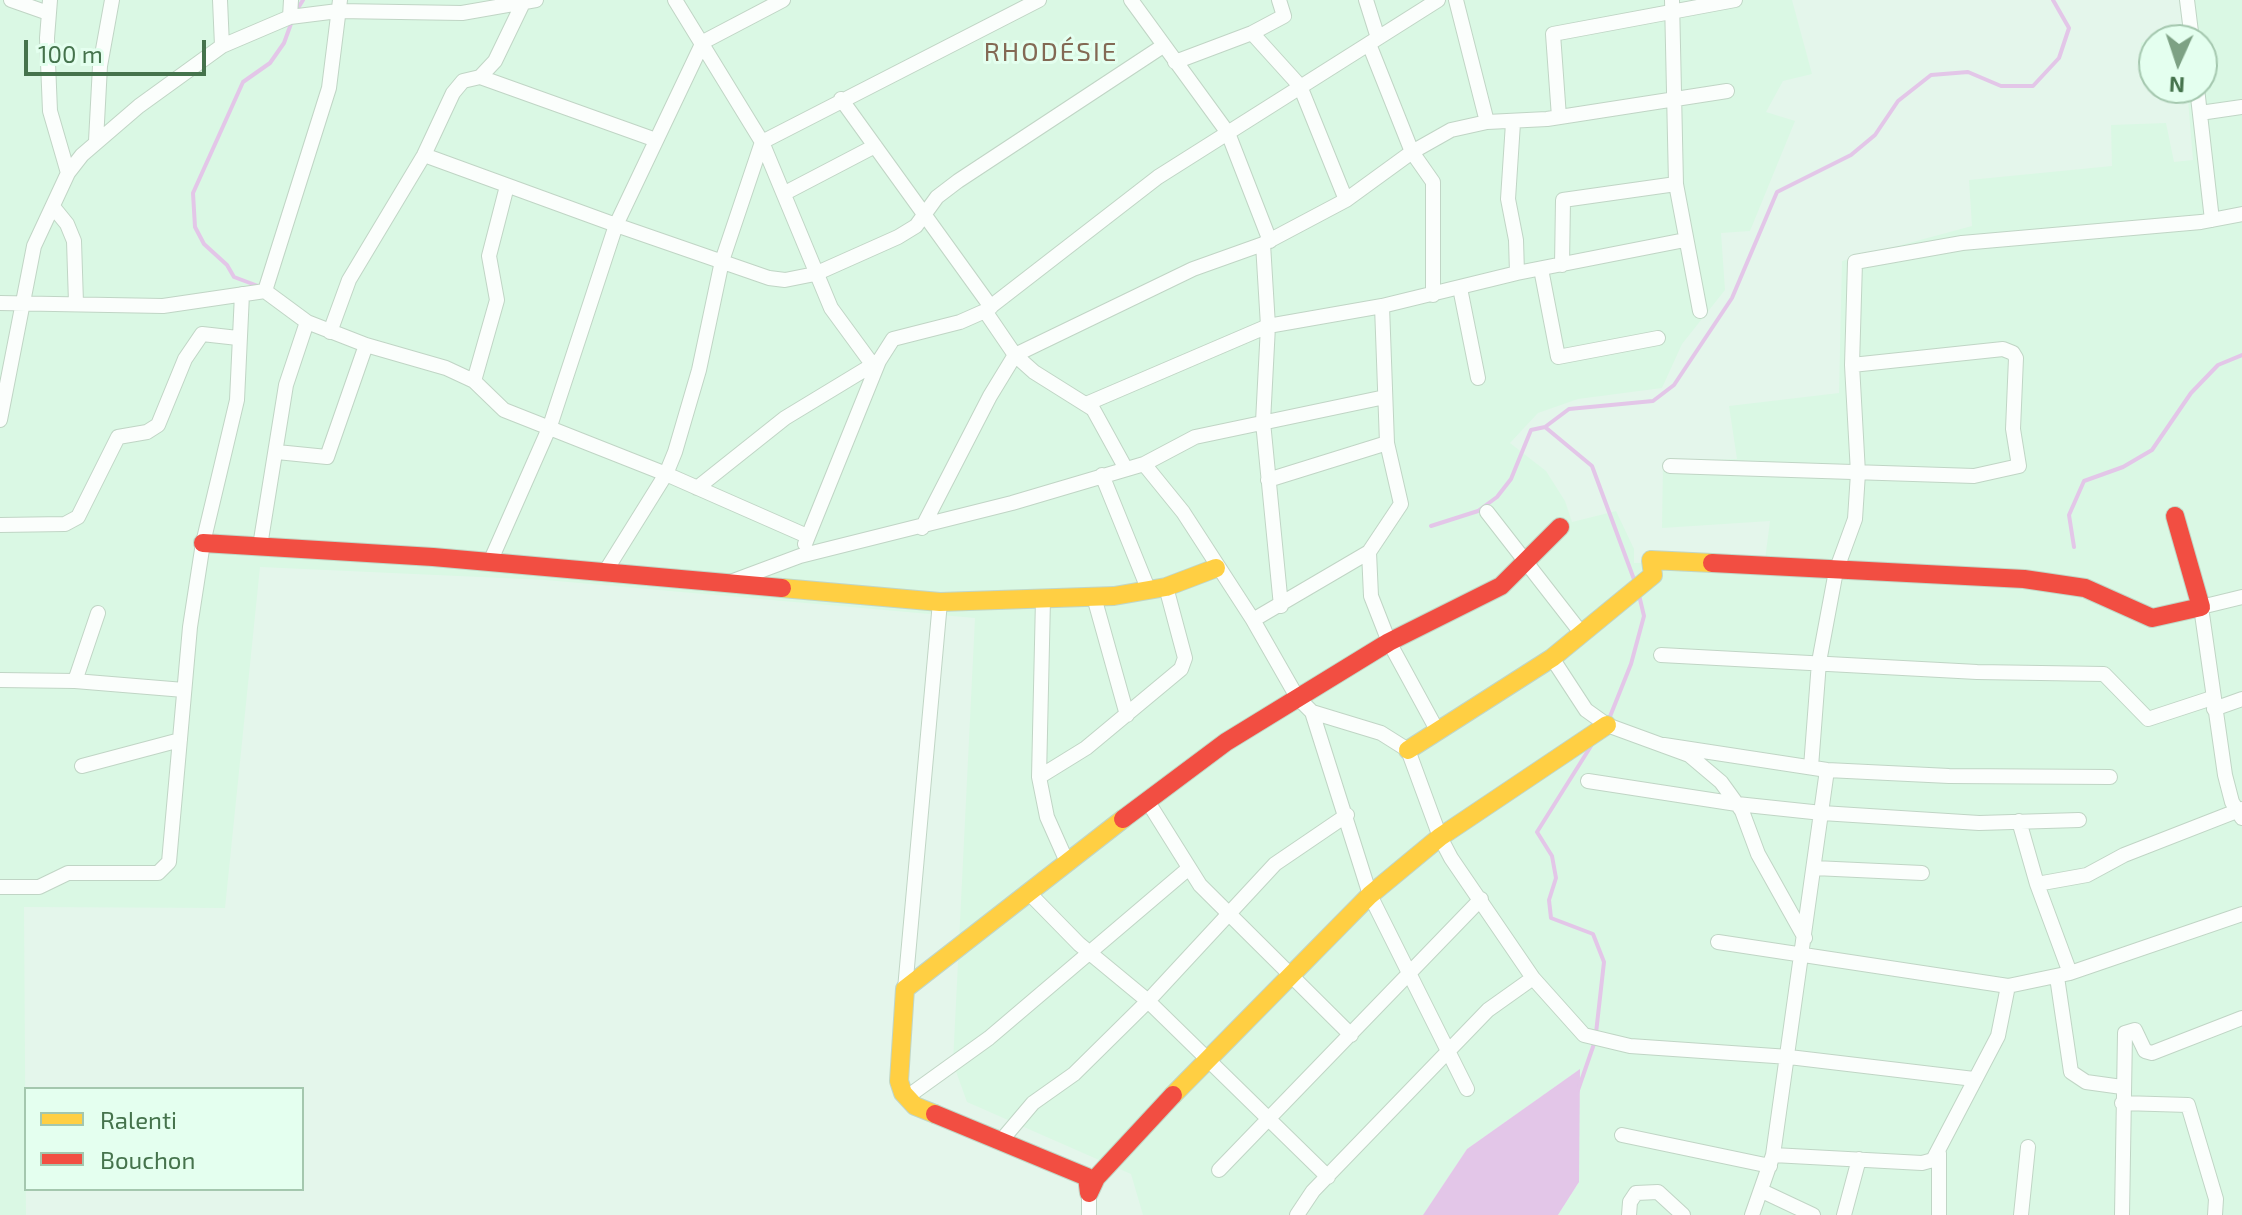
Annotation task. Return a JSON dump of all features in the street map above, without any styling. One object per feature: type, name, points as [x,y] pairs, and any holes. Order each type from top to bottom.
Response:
[{"type":"street","points":[[11,0],[49,7],[50,111],[68,173]]},
{"type":"street","points":[[96,141],[100,66],[112,0]]},
{"type":"street","points":[[220,0],[222,46]]},
{"type":"street","points":[[290,17],[291,0]]},
{"type":"street","points":[[675,0],[762,142],[815,274],[841,326],[875,363]]},
{"type":"street","points":[[490,562],[550,426],[616,225],[703,42],[783,0]]},
{"type":"street","points":[[605,572],[666,474],[699,370],[722,261],[762,142],[1039,0]]},
{"type":"street","points":[[1131,0],[1228,133],[1266,242],[1268,326],[1263,422],[1281,606]]},
{"type":"street","points":[[1175,62],[1252,33],[1284,16],[1279,0]]},
{"type":"street","points":[[1366,0],[1374,41],[1412,152],[1433,182],[1433,295]]},
{"type":"street","points":[[697,488],[785,418],[875,363],[898,336],[960,322],[988,309],[1120,205],[1300,86],[1438,0]]},
{"type":"street","points":[[1456,0],[1487,122]]},
{"type":"street","points":[[1559,117],[1553,34],[1673,6],[1735,0]]},
{"type":"street","points":[[2187,0],[2190,24]]},
{"type":"street","points":[[0,420],[34,246],[68,173],[96,141],[222,46],[290,17],[339,5],[462,13],[529,2]]},
{"type":"street","points":[[330,332],[349,280],[424,155],[457,85],[480,77],[498,57],[529,2]]},
{"type":"street","points":[[265,291],[329,88],[339,5]]},
{"type":"street","points":[[1673,6],[1676,184],[1700,311]]},
{"type":"street","points":[[1252,33],[1300,86],[1346,200]]},
{"type":"street","points":[[424,155],[777,280],[815,274],[898,237],[926,215],[937,197],[958,181],[1163,46]]},
{"type":"street","points":[[480,77],[656,140]]},
{"type":"street","points":[[922,528],[990,396],[1015,355],[1193,269],[1266,242],[1346,200],[1412,152],[1451,130],[1487,122],[1513,123],[1727,91]]},
{"type":"street","points":[[841,99],[926,215],[1015,355],[1048,384],[1086,404],[1102,422],[1126,469]]},
{"type":"street","points":[[2199,104],[2212,220]]},
{"type":"street","points":[[2200,113],[2242,107]]},
{"type":"street","points":[[1513,123],[1508,199],[1516,240],[1517,273]]},
{"type":"street","points":[[785,193],[875,146]]},
{"type":"street","points":[[1562,265],[1563,200],[1676,184]]},
{"type":"street","points":[[474,381],[497,300],[489,256],[507,186]]},
{"type":"street","points":[[54,208],[67,224],[74,241],[76,303]]},
{"type":"street","points":[[1811,767],[1819,662],[1836,571],[1855,519],[1858,473],[1852,365],[1855,262],[1962,243],[2212,220],[2242,214]]},
{"type":"street","points":[[1086,404],[1268,326],[1382,306],[1517,273],[1685,240]]},
{"type":"street","points":[[1541,269],[1558,357],[1658,338]]},
{"type":"street","points":[[1460,288],[1478,378]]},
{"type":"street","points":[[0,303],[163,306],[265,291],[307,322],[366,345],[446,368],[474,381],[504,410],[666,474],[807,536]]},
{"type":"street","points":[[0,887],[39,887],[68,873],[163,871],[169,862],[184,690],[203,543],[232,433],[237,400],[242,294]]},
{"type":"street","points":[[1253,620],[1369,552],[1401,504],[1387,443],[1382,306]]},
{"type":"street","points":[[260,546],[286,385],[307,322]]},
{"type":"street","points":[[0,525],[65,524],[78,517],[118,437],[147,432],[158,425],[185,359],[202,334],[238,338]]},
{"type":"street","points":[[277,452],[327,457],[366,345]]},
{"type":"street","points":[[1670,466],[1974,476],[2019,466],[2013,418],[2016,358],[2003,349],[1852,365]]},
{"type":"street","points":[[800,556],[875,363]]},
{"type":"street","points":[[725,583],[800,556],[922,528],[1144,464],[1195,437],[1385,397]]},
{"type":"street","points":[[1268,480],[1387,443]]},
{"type":"street","points":[[1144,464],[1183,512],[1216,568],[1253,620],[1297,697],[1312,712],[1370,895],[1467,1089]]},
{"type":"street","points":[[1039,777],[1081,752],[1127,715],[1183,666],[1185,658],[1158,589],[1102,475]]},
{"type":"street","points":[[1487,512],[1582,634]]},
{"type":"street","points":[[2037,884],[2087,875],[2124,855],[2240,813],[2225,775],[2201,607],[2175,516]]},
{"type":"street","points":[[905,989],[1226,742],[1389,642],[1501,586],[1523,560],[1560,527]]},
{"type":"street","points":[[203,543],[490,562],[940,602],[1094,597],[1158,589],[1216,568]]},
{"type":"street","points":[[1369,552],[1371,596],[1389,642],[1437,730]]},
{"type":"street","points":[[1408,750],[1552,658],[1653,575],[1651,560],[2024,579],[2085,588],[2152,618],[2242,597]]},
{"type":"street","points":[[1094,597],[1127,715]]},
{"type":"street","points":[[1043,599],[1039,777],[1047,817],[1067,862]]},
{"type":"street","points":[[940,602],[899,1081],[915,1106],[1087,1177],[1089,1215]]},
{"type":"street","points":[[75,681],[98,613]]},
{"type":"street","points":[[1661,655],[1977,672],[2104,674],[2148,719],[2242,699]]},
{"type":"street","points":[[1552,658],[1586,710],[1607,725],[1664,745],[1698,762],[1721,782],[1737,804],[1758,854],[1805,938]]},
{"type":"street","points":[[1,676],[184,690]]},
{"type":"street","points":[[1312,712],[1381,733],[1408,750],[1440,837],[1533,978],[1584,1035],[1604,1042],[1789,1057],[1974,1079]]},
{"type":"street","points":[[1089,1193],[1096,1178],[1207,1059],[1290,972],[1370,895],[1440,837],[1607,725]]},
{"type":"street","points":[[82,766],[180,740]]},
{"type":"street","points":[[1664,745],[1827,770],[1949,776],[2110,777]]},
{"type":"street","points":[[1752,1215],[1772,1161],[1827,770]]},
{"type":"street","points":[[1588,781],[1737,804],[1822,813],[1979,823],[2079,820]]},
{"type":"street","points":[[1148,802],[1189,868],[1227,912],[1351,1035]]},
{"type":"street","points":[[1000,1142],[1033,1103],[1074,1074],[1148,1001],[1227,912],[1292,849],[1347,815]]},
{"type":"street","points":[[2019,821],[2063,975],[2071,1072],[2086,1082],[2122,1095],[2188,1105],[2216,1199],[2215,1215]]},
{"type":"street","points":[[907,1097],[989,1038],[1189,868]]},
{"type":"street","points":[[1814,868],[1922,873]]},
{"type":"street","points":[[1029,893],[1148,1001],[1328,1177]]},
{"type":"street","points":[[1219,1170],[1481,899]]},
{"type":"street","points":[[1718,942],[2008,986],[2063,975],[2242,914]]},
{"type":"street","points":[[1297,1215],[1328,1177],[1488,1010],[1533,978]]},
{"type":"street","points":[[1939,1215],[1939,1153],[1998,1036],[2008,986]]},
{"type":"street","points":[[2122,1215],[2122,1095],[2127,1030],[2135,1030],[2145,1051],[2152,1053],[2242,1018]]},
{"type":"street","points":[[1622,1135],[1772,1161],[1859,1159],[1922,1163],[1939,1153]]},
{"type":"street","points":[[2021,1215],[2028,1147]]},
{"type":"street","points":[[1844,1215],[1859,1159]]},
{"type":"street","points":[[1762,1191],[1813,1215]]},
{"type":"street","points":[[1629,1215],[1630,1202],[1636,1193],[1658,1192],[1683,1215]]},
{"type":"shaded area","points":[[0,0],[1792,0],[1812,74],[1783,81],[1766,112],[1795,121],[1750,231],[1721,233],[1725,290],[1682,344],[1662,388],[1578,399],[1538,413],[1510,443],[1546,471],[1565,501],[1572,522],[1616,511],[1634,549],[1634,563],[1765,560],[1770,521],[1662,528],[1663,462],[1737,459],[1729,406],[1839,393],[1842,261],[1972,226],[1969,180],[2112,166],[2111,125],[2166,123],[2174,162],[2193,160],[2188,104],[2218,104],[2218,24],[2184,24],[2183,0],[2242,0],[2242,1215],[1558,1215],[1579,1182],[1579,1070],[1467,1149],[1423,1215],[1143,1215],[1131,1174],[967,1102],[953,1063],[975,618],[546,580],[260,567],[225,908],[24,907],[26,1215],[0,1215]]},
{"type":"shaded area","points":[[1580,1069],[1579,1182],[1558,1215],[1423,1215],[1467,1149]]},
{"type":"waterway","points":[[295,13],[303,0]]},
{"type":"waterway","points":[[1431,526],[1478,511],[1497,497],[1511,479],[1531,430],[1545,427],[1569,409],[1653,401],[1674,385],[1732,298],[1777,192],[1851,155],[1875,135],[1898,101],[1931,75],[1968,72],[2001,86],[2033,86],[2059,58],[2069,28],[2053,0]]},
{"type":"waterway","points":[[258,286],[234,277],[227,265],[204,244],[195,227],[193,193],[243,82],[270,63],[284,43],[292,21]]},
{"type":"waterway","points":[[2074,547],[2069,515],[2084,481],[2123,467],[2152,450],[2191,393],[2218,365],[2242,355]]},
{"type":"waterway","points":[[1545,427],[1592,466],[1635,582]]},
{"type":"waterway","points":[[1609,719],[1631,664],[1644,616],[1639,595]]},
{"type":"waterway","points":[[1591,746],[1537,832],[1552,856],[1556,878],[1549,900],[1551,918],[1593,934],[1604,962],[1596,1033]]},
{"type":"waterway","points":[[1578,1090],[1595,1041]]},
{"type":"traffic: slow","points":[[1408,750],[1552,658],[1653,575],[1651,560],[1712,563]]},
{"type":"traffic: slow","points":[[782,588],[940,602],[1114,596],[1166,587],[1216,568]]},
{"type":"traffic: slow","points":[[1173,1095],[1370,895],[1440,837],[1607,725]]},
{"type":"traffic: slow","points":[[935,1114],[915,1106],[903,1093],[899,1081],[905,989],[1123,819]]},
{"type":"traffic: jam","points":[[1712,563],[2024,579],[2085,588],[2152,618],[2201,607],[2175,516]]},
{"type":"traffic: jam","points":[[1123,819],[1226,742],[1389,642],[1501,586],[1560,527]]},
{"type":"traffic: jam","points":[[203,543],[433,557],[782,588]]},
{"type":"traffic: jam","points":[[935,1114],[1087,1177],[1089,1193],[1096,1178],[1173,1095]]},
{"type":"district","name":"RHODÉSIE","points":[[1051,52]]}]
